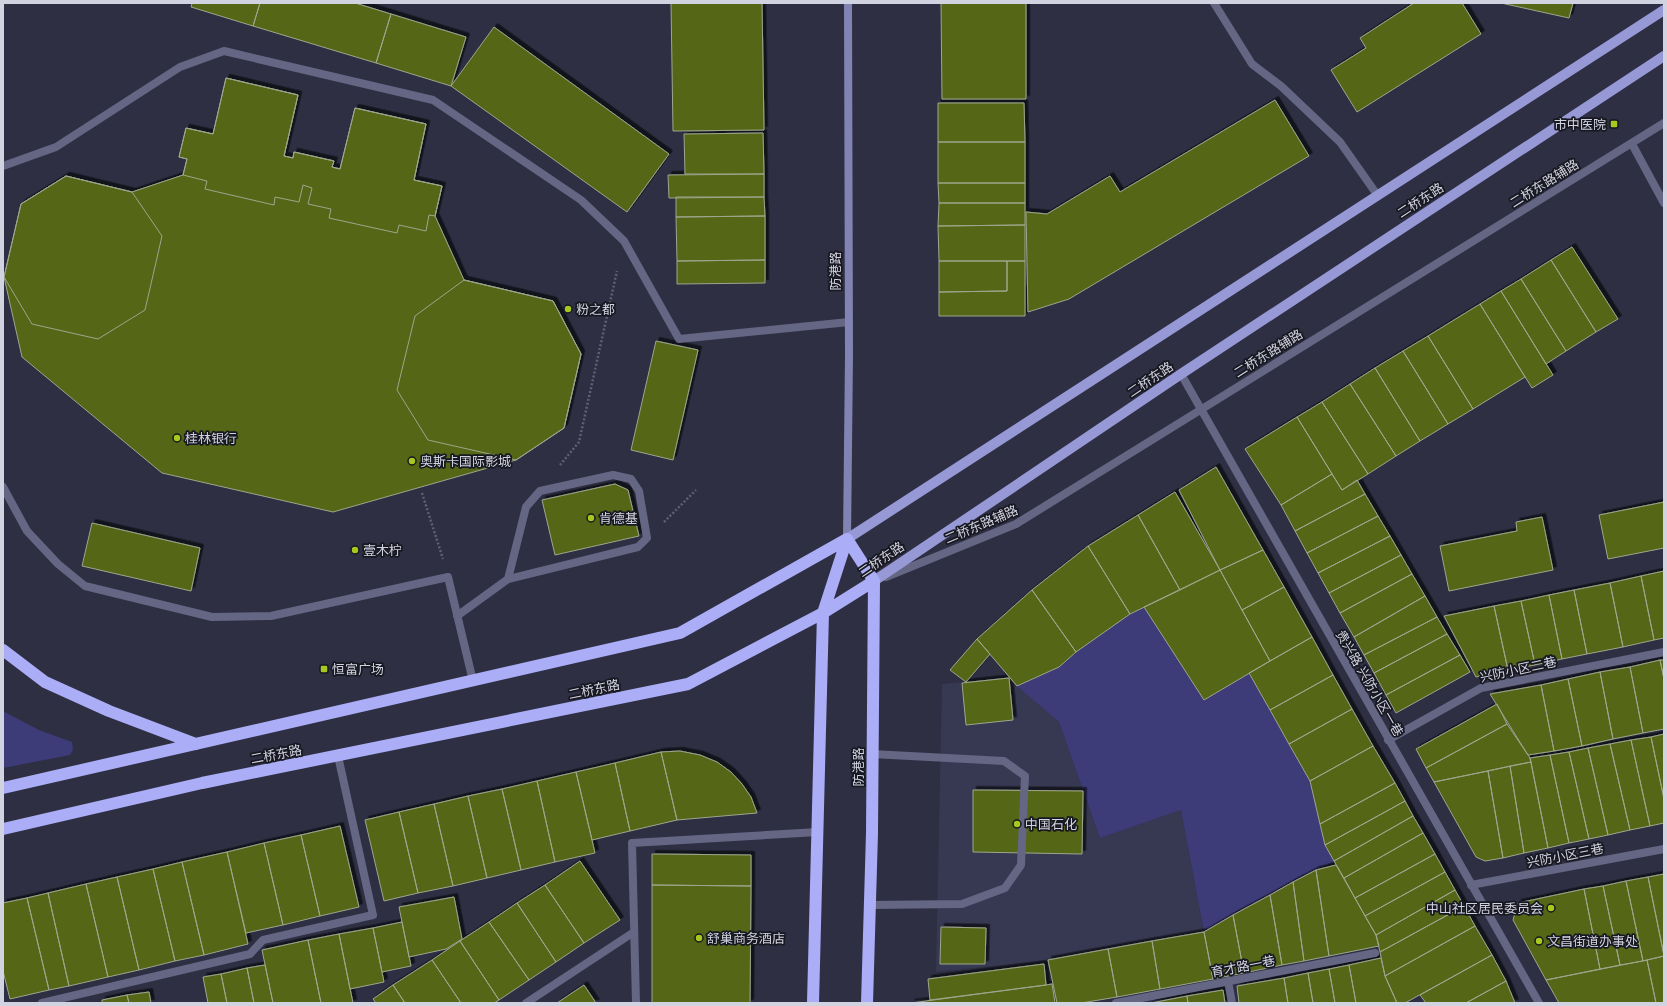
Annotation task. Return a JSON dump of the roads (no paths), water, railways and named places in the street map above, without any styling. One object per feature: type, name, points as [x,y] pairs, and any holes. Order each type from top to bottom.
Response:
[{"type":"highway","points":[[847,539],[874,581]]},
{"type":"highway","name":"防港路","points":[[813,1003],[823,613],[847,539]]},
{"type":"highway","name":"二桥东路","points":[[3,788],[680,633],[847,539]]},
{"type":"highway","name":"防港路","points":[[867,1003],[870,905],[874,581]]},
{"type":"highway","name":"二桥东路","points":[[3,829],[202,783],[688,684],[823,613],[874,581]]},
{"type":"highway","points":[[3,650],[45,682],[108,711],[196,744]]},
{"type":"main road","name":"二桥东路","points":[[847,539],[1664,10]]},
{"type":"main road","name":"二桥东路","points":[[874,581],[1181,374],[1664,56]]},
{"type":"street","name":"防港路","points":[[847,539],[849,322],[848,3]]},
{"type":"street","points":[[1214,3],[1252,64],[1282,86],[1340,142],[1378,196]]},
{"type":"street","points":[[3,166],[56,148],[180,67],[224,51],[433,100],[581,200],[624,241],[679,338],[849,322]]},
{"type":"street","name":"二桥东路辅路","points":[[874,581],[1016,524],[1664,123]]},
{"type":"street","points":[[1632,144],[1664,203]]},
{"type":"street","name":"贵兴路 兴防小区一巷","points":[[1181,374],[1539,1003]]},
{"type":"street","points":[[457,616],[508,579],[638,547],[647,538],[639,491],[630,479],[612,475],[540,490],[526,507],[508,579]]},
{"type":"street","points":[[3,487],[28,531],[58,564],[85,586],[212,617],[270,616],[448,577],[473,681]]},
{"type":"street","name":"兴防小区二巷","points":[[1388,740],[1481,688],[1664,652]]},
{"type":"street","points":[[870,905],[962,904],[1005,888],[1021,865],[1025,776],[1004,761],[872,754]]},
{"type":"street","points":[[42,1003],[250,954],[263,940],[373,915],[338,756]]},
{"type":"street","points":[[636,1003],[632,843],[818,832]]},
{"type":"street","name":"兴防小区三巷","points":[[1471,885],[1664,848]]},
{"type":"street","points":[[526,1003],[634,932]]},
{"type":"street","name":"育才路一巷","points":[[1116,1003],[1376,953]]},
{"type":"street","points":[[1228,981],[1232,1003]]},
{"type":"place","name":"市中医院","points":[[1614,124]]},
{"type":"place","name":"粉之都","points":[[568,309]]},
{"type":"place","name":"桂林银行","points":[[177,438]]},
{"type":"place","name":"奥斯卡国际影城","points":[[412,461]]},
{"type":"place","name":"肯德基","points":[[591,518]]},
{"type":"place","name":"壹木柠","points":[[355,550]]},
{"type":"place","name":"恒富广场","points":[[324,669]]},
{"type":"place","name":"中国石化","points":[[1017,824]]},
{"type":"place","name":"中山社区居民委员会","points":[[1551,908]]},
{"type":"place","name":"舒巢商务酒店","points":[[699,938]]},
{"type":"place","name":"文昌街道办事处","points":[[1539,941]]}]
